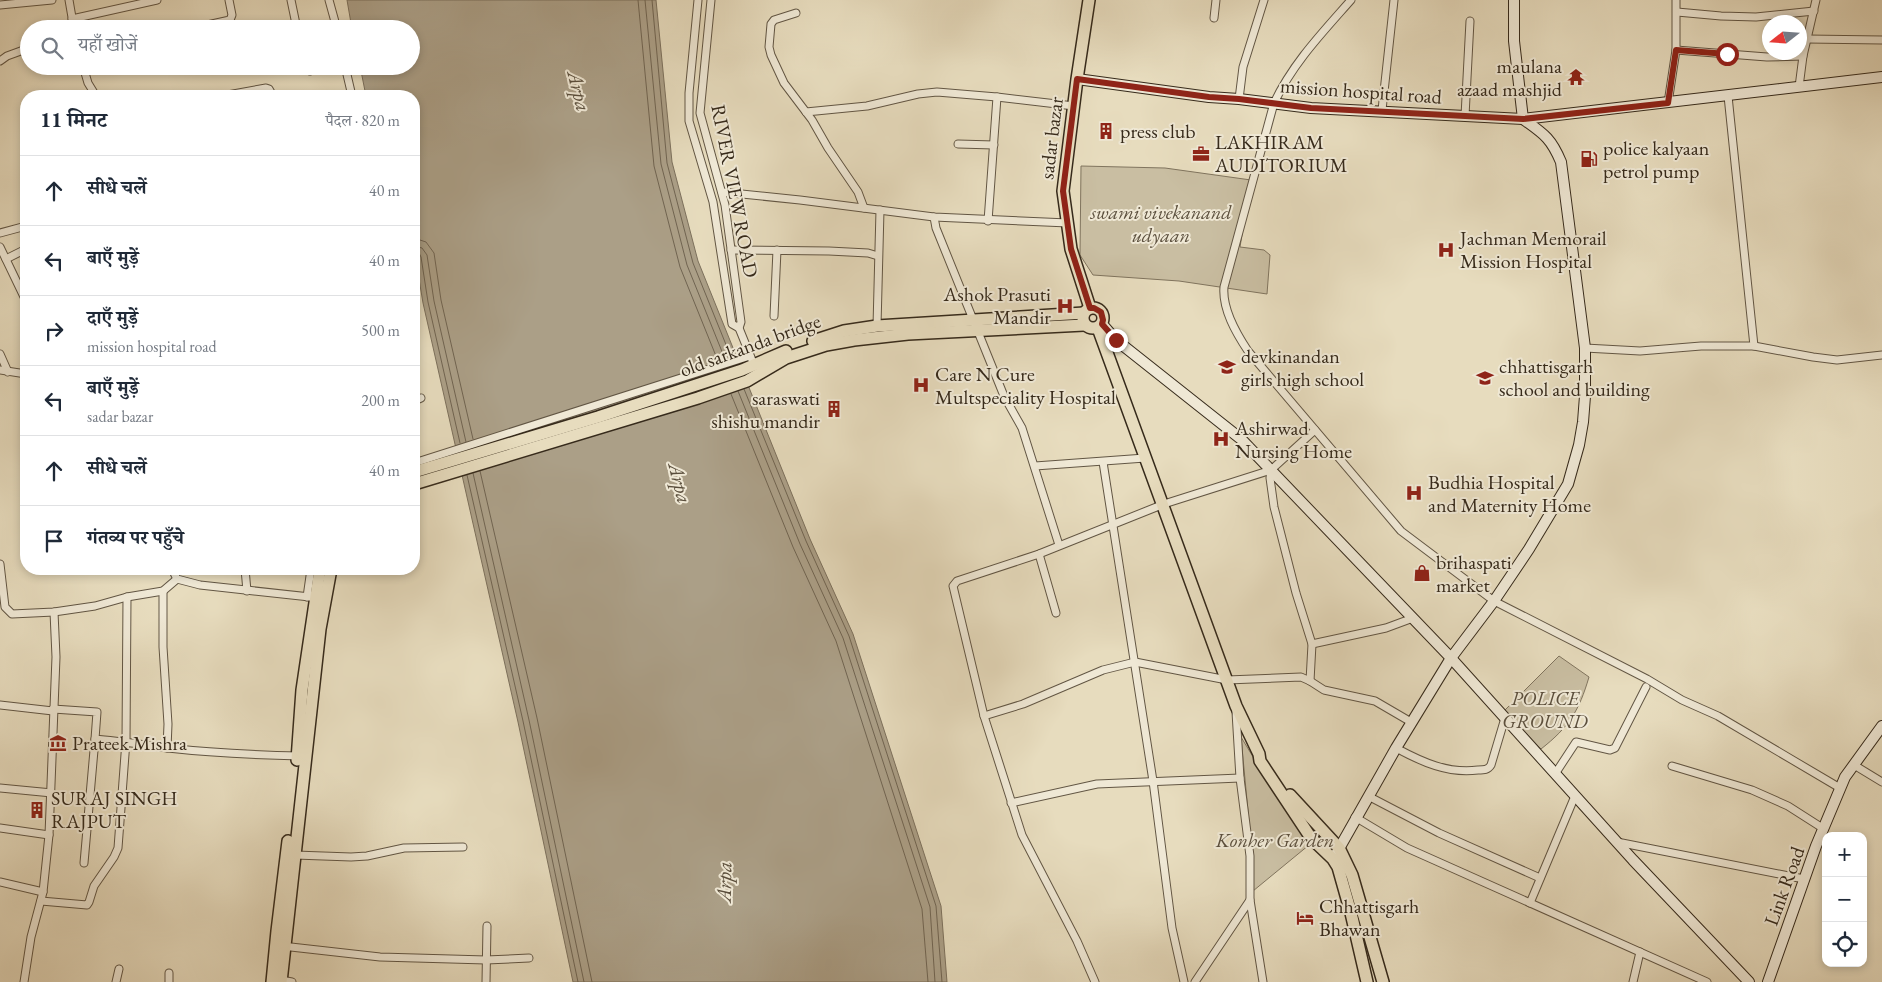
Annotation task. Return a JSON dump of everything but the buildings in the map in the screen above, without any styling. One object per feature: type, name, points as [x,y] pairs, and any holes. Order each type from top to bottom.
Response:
[{"type":"main road","name":"sadar bazar","points":[[1086,315],[1071,249],[1063,191],[1089,0]]},
{"type":"main road","points":[[1094,308],[1101,312],[1103,320],[1100,326],[1091,329],[1086,315],[1094,308]]},
{"type":"main road","name":"old sarkanda bridge","points":[[440,470],[598,417],[744,376],[752,361],[844,331],[877,326],[975,326],[1086,315]]},
{"type":"main road","points":[[744,376],[786,358],[826,345],[975,326]]},
{"type":"main road","points":[[1100,326],[1145,458],[1164,504],[1236,706],[1259,754],[1260,761],[1311,838],[1333,858],[1341,874],[1367,982]]},
{"type":"main road","points":[[420,472],[440,470]]},
{"type":"main road","points":[[420,481],[440,470]]},
{"type":"main road","points":[[280,946],[294,855],[301,756],[302,690],[319,575]]},
{"type":"main road","points":[[316,598],[327,575]]},
{"type":"main road","points":[[1259,754],[1263,756],[1294,801],[1339,848],[1352,875],[1382,982]]},
{"type":"main road","points":[[282,981],[280,946],[301,756]]},
{"type":"street","points":[[0,5],[52,0]]},
{"type":"street","points":[[69,0],[72,19],[157,0]]},
{"type":"street","points":[[229,0],[232,14],[230,20]]},
{"type":"street","points":[[290,0],[295,20]]},
{"type":"street","points":[[329,0],[335,20]]},
{"type":"street","name":"RIVER VIEW ROAD","points":[[698,0],[689,94],[689,121],[713,202],[732,324],[739,328],[752,361]]},
{"type":"street","name":"RIVER VIEW ROAD","points":[[711,0],[700,113],[722,192],[732,250],[741,322],[739,328]]},
{"type":"street","points":[[1214,18],[1216,0]]},
{"type":"street","points":[[1239,99],[1244,66],[1264,0]]},
{"type":"street","points":[[1351,0],[1295,64],[1283,82],[1274,103],[1225,282],[1224,297],[1233,324],[1248,352],[1401,531],[1494,601],[1647,679],[1682,700],[1718,716],[1840,788]]},
{"type":"street","points":[[1382,110],[1394,0]]},
{"type":"street","points":[[1333,858],[1411,722],[1451,658],[1494,601],[1529,549],[1568,484],[1579,445],[1585,396],[1585,348],[1561,162],[1555,146],[1546,134],[1523,119],[1514,41],[1514,0]]},
{"type":"street","points":[[1668,103],[1676,50],[1676,0]]},
{"type":"street","points":[[1816,0],[1807,39],[1882,40]]},
{"type":"street","points":[[1677,12],[1756,17],[1814,10]]},
{"type":"street","points":[[796,13],[774,20],[771,24],[769,47],[773,61],[784,83],[806,112],[858,192],[864,208]]},
{"type":"street","points":[[1465,116],[1470,20]]},
{"type":"street","points":[[1676,50],[1762,57]]},
{"type":"street","points":[[0,61],[6,56],[20,51]]},
{"type":"street","points":[[1799,87],[1802,60]]},
{"type":"street","points":[[86,75],[92,90]]},
{"type":"street","points":[[347,75],[351,90]]},
{"type":"street","name":"mission hospital road","points":[[1077,79],[1209,97],[1311,108],[1382,110],[1523,119],[1882,77]]},
{"type":"street","points":[[255,90],[266,88],[270,90]]},
{"type":"street","points":[[806,112],[867,106],[926,93],[997,97],[1074,106]]},
{"type":"street","points":[[1728,96],[1754,346]]},
{"type":"street","points":[[988,220],[997,97]]},
{"type":"street","points":[[958,144],[994,145]]},
{"type":"street","points":[[722,192],[934,217],[1068,223]]},
{"type":"street","points":[[877,326],[880,210]]},
{"type":"street","points":[[934,217],[936,228],[1004,396],[1022,428],[1058,545]]},
{"type":"street","points":[[0,233],[20,228]]},
{"type":"street","points":[[0,247],[20,288]]},
{"type":"street","points":[[732,250],[829,251],[868,253],[878,256]]},
{"type":"street","points":[[774,316],[777,250]]},
{"type":"street","points":[[6,259],[20,252]]},
{"type":"street","points":[[1100,326],[1241,439],[1451,658],[1616,842],[1749,982]]},
{"type":"street","points":[[1585,348],[1640,351],[1701,346],[1754,346],[1837,360],[1882,355]]},
{"type":"street","points":[[0,354],[8,372]]},
{"type":"street","points":[[420,461],[752,361]]},
{"type":"street","points":[[0,370],[20,373]]},
{"type":"street","points":[[1095,982],[1022,835],[984,716],[953,586],[957,580],[1039,554],[1164,504],[1271,470],[1315,430]]},
{"type":"street","points":[[1035,466],[1145,458]]},
{"type":"street","points":[[1103,462],[1153,781],[1172,928],[1184,982]]},
{"type":"street","points":[[1271,470],[1270,478],[1274,507],[1296,593],[1312,644],[1310,680]]},
{"type":"street","points":[[1039,554],[1056,613]]},
{"type":"street","points":[[0,564],[5,607],[12,614],[54,612],[94,606],[127,597],[163,591],[181,580]]},
{"type":"street","points":[[177,575],[181,580],[200,585],[316,598],[312,575]]},
{"type":"street","points":[[246,575],[247,591]]},
{"type":"street","points":[[163,591],[168,724],[167,748]]},
{"type":"street","points":[[41,901],[87,905],[94,886],[118,848],[126,741],[127,597]]},
{"type":"street","points":[[24,982],[31,937],[43,892],[49,835],[56,657],[54,612]]},
{"type":"street","points":[[1312,644],[1386,628],[1413,618]]},
{"type":"street","points":[[984,716],[1023,704],[1103,670],[1135,662],[1226,680],[1295,676],[1310,680],[1324,690],[1375,701],[1411,722]]},
{"type":"street","points":[[1555,774],[1576,742],[1610,750],[1615,748],[1646,687]]},
{"type":"street","points":[[0,705],[97,712],[84,863]]},
{"type":"street","points":[[1236,706],[1240,778],[1250,856],[1250,900],[1263,982]]},
{"type":"street","points":[[1396,748],[1417,760],[1437,767],[1468,771],[1486,770],[1492,765],[1505,718]]},
{"type":"street","name":"Link Road","points":[[1768,982],[1804,879],[1840,788],[1845,777],[1882,726]]},
{"type":"street","points":[[95,739],[254,756],[301,756]]},
{"type":"street","points":[[1854,765],[1882,782]]},
{"type":"street","points":[[1672,766],[1752,790],[1788,806],[1824,829]]},
{"type":"street","points":[[1011,803],[1097,784],[1240,778]]},
{"type":"street","points":[[0,788],[52,793]]},
{"type":"street","points":[[1368,796],[1439,833],[1540,878]]},
{"type":"street","points":[[1530,903],[1575,796]]},
{"type":"street","points":[[1355,818],[1408,848],[1707,982]]},
{"type":"street","points":[[0,828],[49,835]]},
{"type":"street","points":[[1616,842],[1804,879]]},
{"type":"street","points":[[294,855],[351,857],[367,856],[404,848],[463,847]]},
{"type":"street","points":[[0,882],[43,892]]},
{"type":"street","points":[[1195,982],[1250,900]]},
{"type":"street","points":[[486,982],[488,926]]},
{"type":"street","points":[[280,946],[380,957],[486,960],[529,958]]},
{"type":"street","points":[[1633,982],[1640,952]]},
{"type":"street","points":[[116,982],[119,969]]},
{"type":"street","points":[[169,982],[170,974]]},
{"type":"green space","name":"swami vivekanand udyaan","points":[[1081,166],[1165,168],[1251,180],[1240,247],[1264,250],[1270,255],[1267,294],[1179,281],[1093,275],[1080,255]]},
{"type":"green space","name":"POLICE GROUND","points":[[1559,656],[1589,677],[1572,718],[1541,749],[1504,711]]},
{"type":"green space","name":"Konher Garden","points":[[1241,737],[1309,845],[1253,891],[1250,832]]},
{"type":"water","name":"Arpa","points":[[347,0],[656,0],[672,162],[698,261],[810,539],[853,634],[941,906],[947,982],[573,982],[518,722],[423,303],[420,285],[420,90],[365,90],[362,75],[420,75],[420,20],[350,20]]},
{"type":"place","name":"maulana azaad mashjid","points":[[1576,77]]},
{"type":"place","name":"press club","points":[[1106,131]]},
{"type":"place","name":"LAKHIRAM AUDITORIUM","points":[[1201,154]]},
{"type":"place","name":"police kalyaan petrol pump","points":[[1589,159]]},
{"type":"place","name":"Jachman Memorail Mission Hospital","points":[[1446,250]]},
{"type":"place","name":"Ashok Prasuti Mandir","points":[[1065,306]]},
{"type":"place","name":"devkinandan girls high school","points":[[1227,367]]},
{"type":"place","name":"chhattisgarh school and building","points":[[1485,378]]},
{"type":"place","name":"Care N Cure Multspeciality Hospital","points":[[921,385]]},
{"type":"place","name":"saraswati shishu mandir","points":[[834,409]]},
{"type":"place","name":"Ashirwad Nursing Home","points":[[1221,439]]},
{"type":"place","name":"Budhia Hospital and Maternity Home","points":[[1414,493]]},
{"type":"place","name":"brihaspati market","points":[[1422,573]]},
{"type":"place","name":"Prateek Mishra","points":[[58,743]]},
{"type":"place","name":"SURAJ SINGH RAJPUT","points":[[37,810]]},
{"type":"place","name":"Chhattisgarh Bhawan","points":[[1305,918]]},
{"type":"route","points":[[1116,340],[1102,324],[1103,316],[1101,312],[1098,309],[1090,308],[1071,249],[1063,191],[1077,79],[1209,97],[1311,108],[1382,110],[1523,119],[1668,103],[1676,50],[1727,54]]}]
